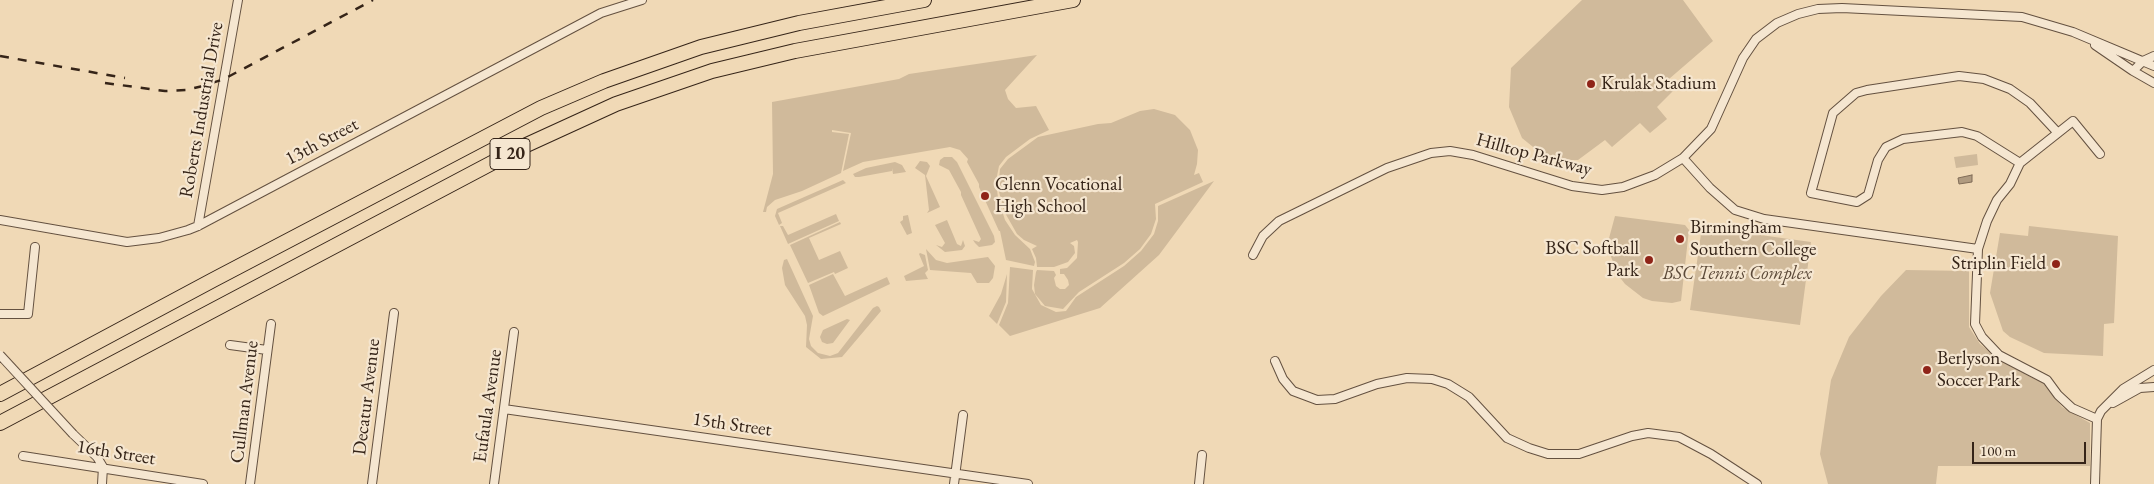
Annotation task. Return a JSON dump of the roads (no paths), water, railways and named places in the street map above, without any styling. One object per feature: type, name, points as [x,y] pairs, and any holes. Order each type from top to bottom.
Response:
[{"type":"highway","name":"I 20","points":[[0,394],[212,280],[541,108],[604,81],[700,47],[799,23],[924,0]]},
{"type":"highway","name":"I 20","points":[[0,423],[522,148],[616,104],[712,71],[795,51],[1073,0]]},
{"type":"street","name":"Roberts Industrial Drive","points":[[198,226],[238,0]]},
{"type":"street","name":"13th Street","points":[[0,220],[127,242],[158,238],[198,226],[601,13],[642,0]]},
{"type":"street","name":"Hilltop Parkway","points":[[1253,255],[1263,236],[1279,221],[1387,168],[1431,153],[1450,151],[1474,155],[1572,186],[1602,190],[1623,187],[1655,175],[1683,158],[1711,129],[1743,58],[1756,39],[1776,23],[1798,14],[1818,9],[1842,8],[2022,17],[2073,32],[2154,66]]},
{"type":"street","name":"Hilltop Parkway","points":[[2083,37],[2154,83]]},
{"type":"street","points":[[2133,71],[2143,61],[2154,56]]},
{"type":"street","points":[[2020,163],[1977,136],[1962,132],[1903,139],[1886,147],[1878,160],[1868,195],[1857,202],[1811,193],[1833,113],[1856,92],[1959,76],[1984,79],[2010,89],[2030,103],[2058,133]]},
{"type":"street","points":[[2097,419],[2072,408],[2058,395],[2047,380],[1999,355],[1982,338],[1975,324],[1978,249],[1986,221],[1993,207],[2010,184],[2020,163],[2073,121],[2100,154]]},
{"type":"street","points":[[1683,158],[1710,188],[1735,210],[1764,219],[1978,249]]},
{"type":"street","points":[[0,314],[28,314],[35,247]]},
{"type":"street","name":"Decatur Avenue","points":[[372,484],[394,313]]},
{"type":"street","name":"Cullman Avenue","points":[[250,484],[271,324]]},
{"type":"street","name":"Eufaula Avenue","points":[[494,484],[514,332]]},
{"type":"street","points":[[230,345],[268,350]]},
{"type":"street","points":[[0,355],[73,434],[97,457],[104,467],[102,484]]},
{"type":"street","points":[[1275,361],[1283,379],[1293,391],[1317,400],[1335,399],[1377,384],[1407,378],[1432,379],[1448,384],[1469,397],[1507,438],[1529,448],[1548,454],[1579,454],[1632,436],[1648,433],[1678,436],[1757,484]]},
{"type":"street","points":[[2095,484],[2097,419],[2101,411],[2123,388],[2154,370]]},
{"type":"street","points":[[2101,411],[2140,388],[2154,386]]},
{"type":"street","name":"15th Street","points":[[504,409],[1028,484]]},
{"type":"street","points":[[954,484],[963,415]]},
{"type":"street","points":[[1200,484],[1202,455]]},
{"type":"street","name":"16th Street","points":[[23,456],[104,467],[203,484]]},
{"type":"railway","points":[[105,83],[165,91],[186,90],[203,86],[224,79],[373,0]]},
{"type":"railway","points":[[0,56],[125,78]]},
{"type":"place","name":"Krulak Stadium","points":[[1591,84]]},
{"type":"place","name":"Glenn Vocational High School","points":[[985,196]]},
{"type":"place","name":"Birmingham Southern College","points":[[1680,239]]},
{"type":"place","name":"BSC Softball Park","points":[[1649,260]]},
{"type":"place","name":"Striplin Field","points":[[2056,264]]},
{"type":"place","name":"Berlyson Soccer Park","points":[[1927,370]]},
{"type":"park label","name":"BSC Tennis Complex","points":[[1737,274]]}]
